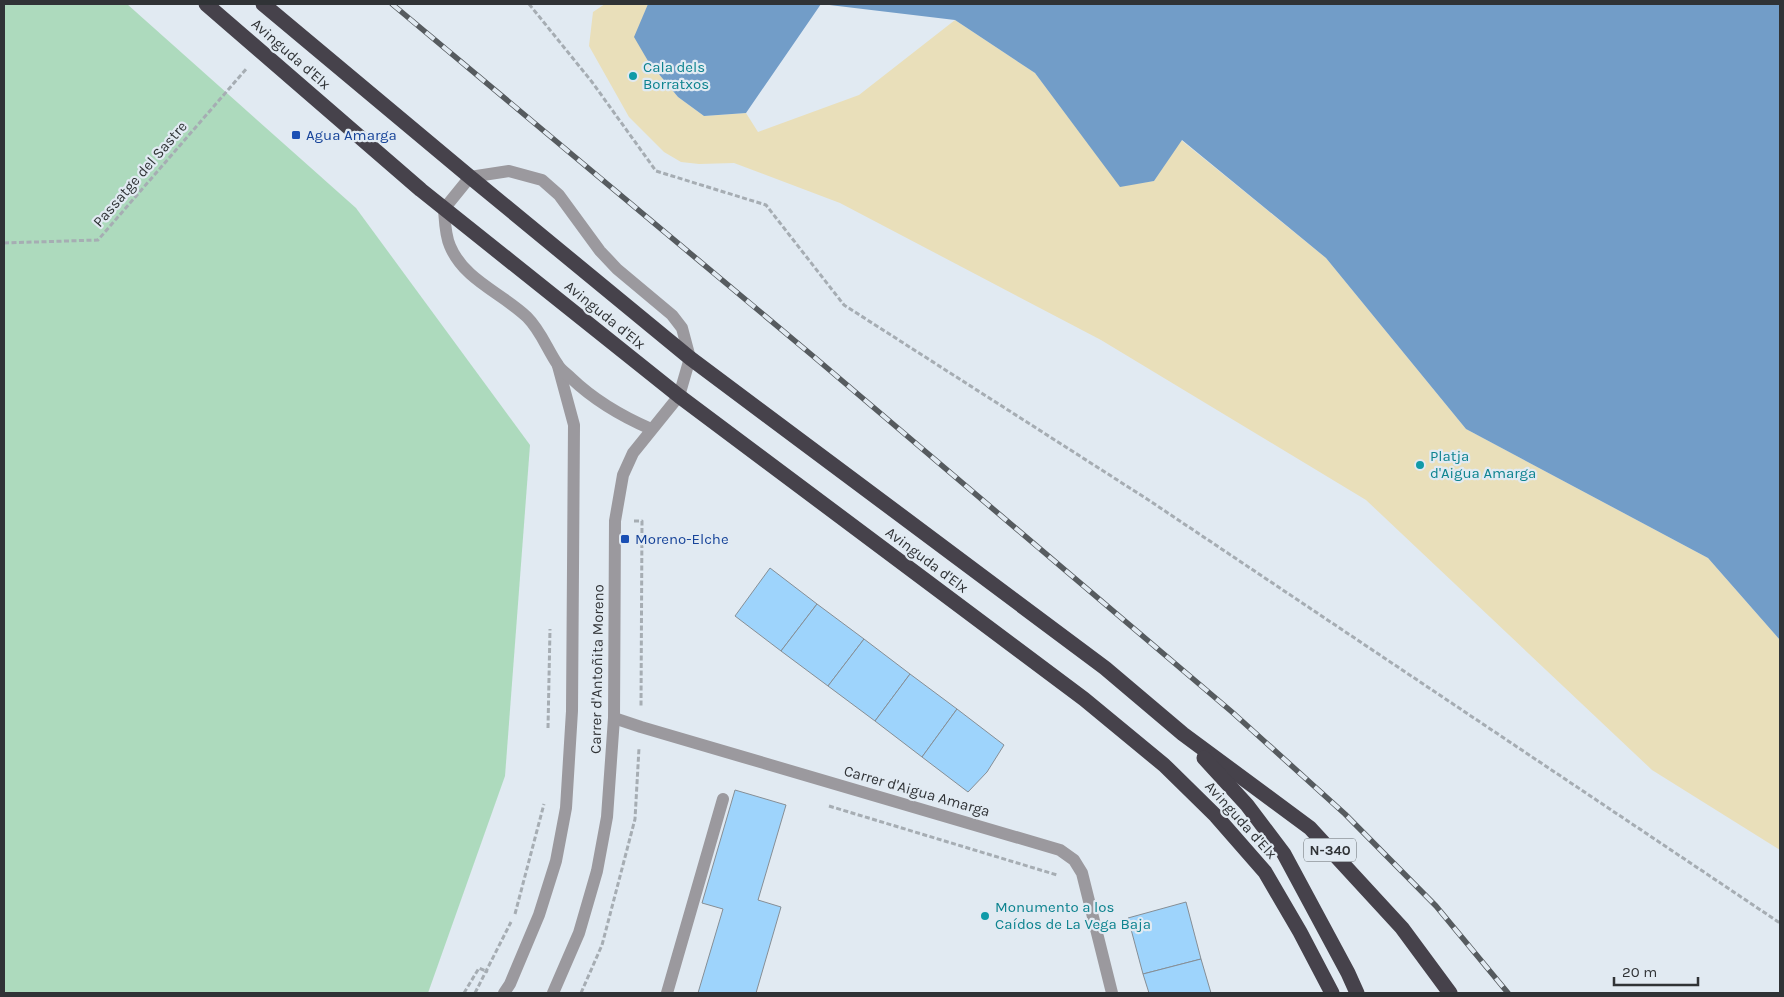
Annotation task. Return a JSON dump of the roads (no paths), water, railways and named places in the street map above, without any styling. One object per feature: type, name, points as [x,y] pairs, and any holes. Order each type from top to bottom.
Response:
[{"type":"highway","name":"Avinguda d'Elx","points":[[206,4],[444,209],[678,396],[1084,699],[1164,765],[1216,816],[1265,872],[1300,932],[1332,993]]},
{"type":"highway","name":"Avinguda d'Elx","points":[[263,4],[690,358],[1106,668],[1183,734]]},
{"type":"highway","points":[[1183,734],[1246,805],[1284,854],[1357,993]]},
{"type":"highway","name":"N-340","points":[[1183,734],[1310,828],[1402,928],[1450,993]]},
{"type":"street","points":[[650,429],[622,416],[586,393],[558,366],[544,339],[528,319],[511,303],[478,281],[463,266],[450,246],[445,229],[444,209],[470,177],[509,171],[542,180],[559,195],[600,251],[617,269],[672,315],[682,328],[690,358]]},
{"type":"street","name":"Carrer d'Antoñita Moreno","points":[[552,993],[579,933],[597,871],[607,816],[614,718],[616,507],[623,475],[633,453],[650,429],[678,396],[690,358]]},
{"type":"street","name":"Carrer d'Antoñita Moreno","points":[[504,993],[510,984],[539,915],[556,861],[566,808],[572,711],[574,424],[558,366]]},
{"type":"street","name":"Carrer d'Aigua Amarga","points":[[614,718],[641,728],[1060,850],[1074,860],[1082,873],[1112,993]]},
{"type":"street","points":[[667,993],[723,799]]},
{"type":"water","points":[[648,4],[821,4],[746,113],[704,116],[678,97],[648,61],[634,37]]},
{"type":"water","points":[[821,4],[1780,4],[1780,640],[1708,558],[1466,429],[1326,258],[1182,140],[1154,181],[1120,187],[1035,73],[955,20]]},
{"type":"railway","points":[[392,4],[813,356],[1232,712],[1345,814],[1436,906],[1508,993]]},
{"type":"place","name":"Cala dels Borratxos","points":[[633,76]]},
{"type":"place","name":"Agua Amarga","points":[[296,135]]},
{"type":"place","name":"Platja d'Aigua Amarga","points":[[1420,465]]},
{"type":"place","name":"Moreno-Elche","points":[[625,539]]},
{"type":"place","name":"Monumento a los Caídos de La Vega Baja","points":[[985,916]]}]
